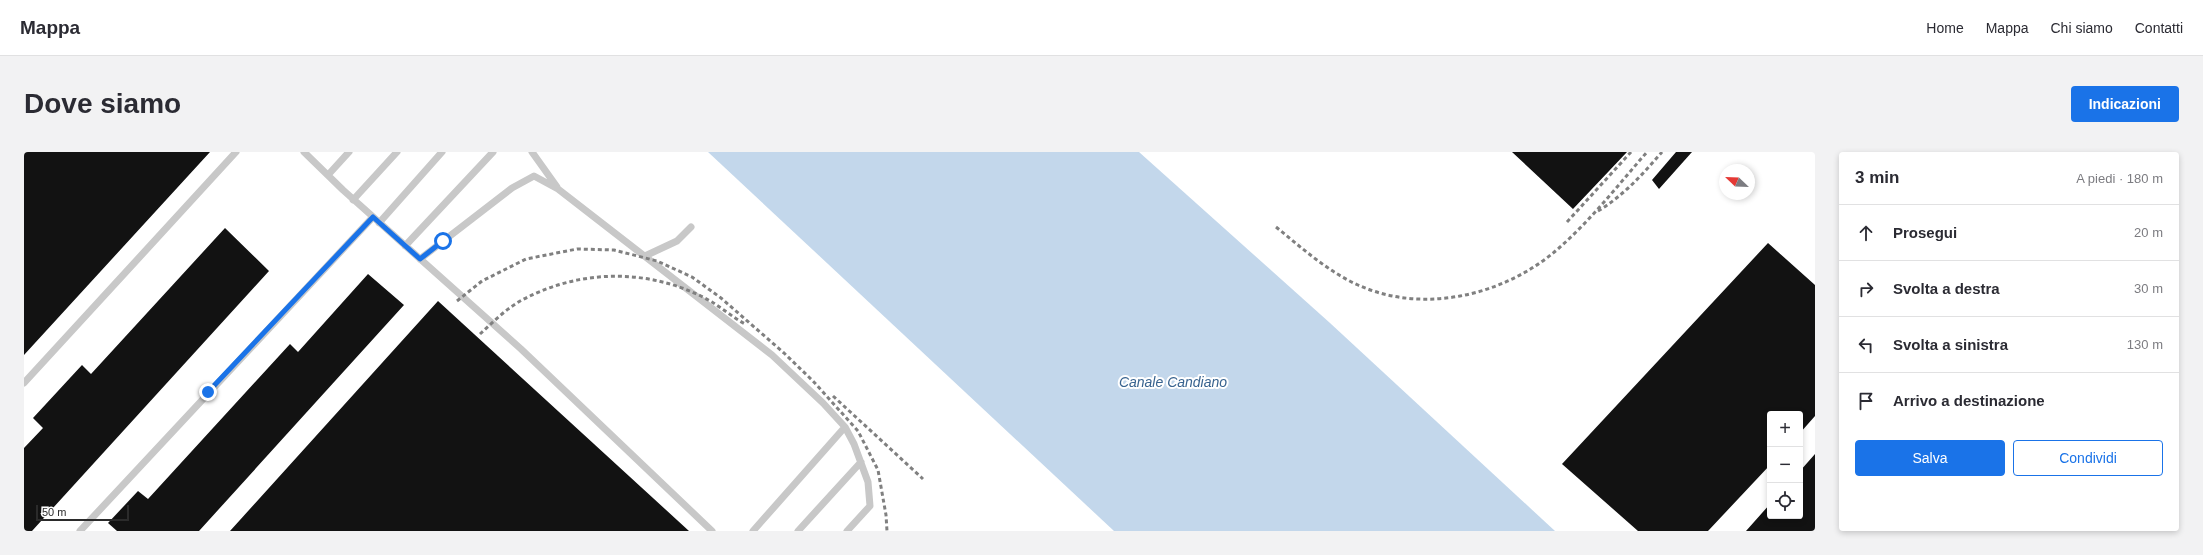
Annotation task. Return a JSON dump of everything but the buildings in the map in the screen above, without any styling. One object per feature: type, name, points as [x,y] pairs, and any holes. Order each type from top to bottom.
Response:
[{"type":"lane","points":[[24,383],[236,152]]},
{"type":"lane","points":[[304,152],[353,200],[521,349],[712,531]]},
{"type":"lane","points":[[328,175],[349,152]]},
{"type":"lane","points":[[353,200],[397,152]]},
{"type":"lane","points":[[379,223],[442,152]]},
{"type":"lane","points":[[405,246],[493,152]]},
{"type":"lane","points":[[532,152],[558,189]]},
{"type":"lane","points":[[420,259],[512,188],[534,176],[558,189],[772,355],[845,427],[861,462],[868,482],[870,506],[848,531]]},
{"type":"lane","points":[[80,531],[373,217]]},
{"type":"lane","points":[[646,256],[678,240],[691,227]]},
{"type":"lane","points":[[753,531],[845,427]]},
{"type":"lane","points":[[798,531],[861,462]]},
{"type":"water","name":"Canale Candiano","points":[[708,152],[1139,152],[1330,323],[1555,531],[1114,531]]},
{"type":"railway","points":[[1567,222],[1631,152]]},
{"type":"railway","points":[[1276,227],[1325,266],[1358,285],[1383,294],[1410,298],[1437,299],[1463,295],[1490,288],[1515,278],[1538,264],[1559,248],[1594,214],[1647,152]]},
{"type":"railway","points":[[1598,211],[1624,192],[1662,152]]},
{"type":"railway","points":[[457,301],[482,281],[526,259],[577,249],[614,250],[657,261],[692,277],[721,298],[784,353],[813,381],[858,431],[878,470],[886,515],[887,531]]},
{"type":"railway","points":[[480,334],[511,307],[522,300],[545,290],[569,282],[617,276],[642,278],[666,283],[689,291],[712,302],[745,324]]},
{"type":"railway","points":[[833,396],[923,479]]},
{"type":"route","points":[[208,392],[373,217],[420,259],[443,241]]}]
